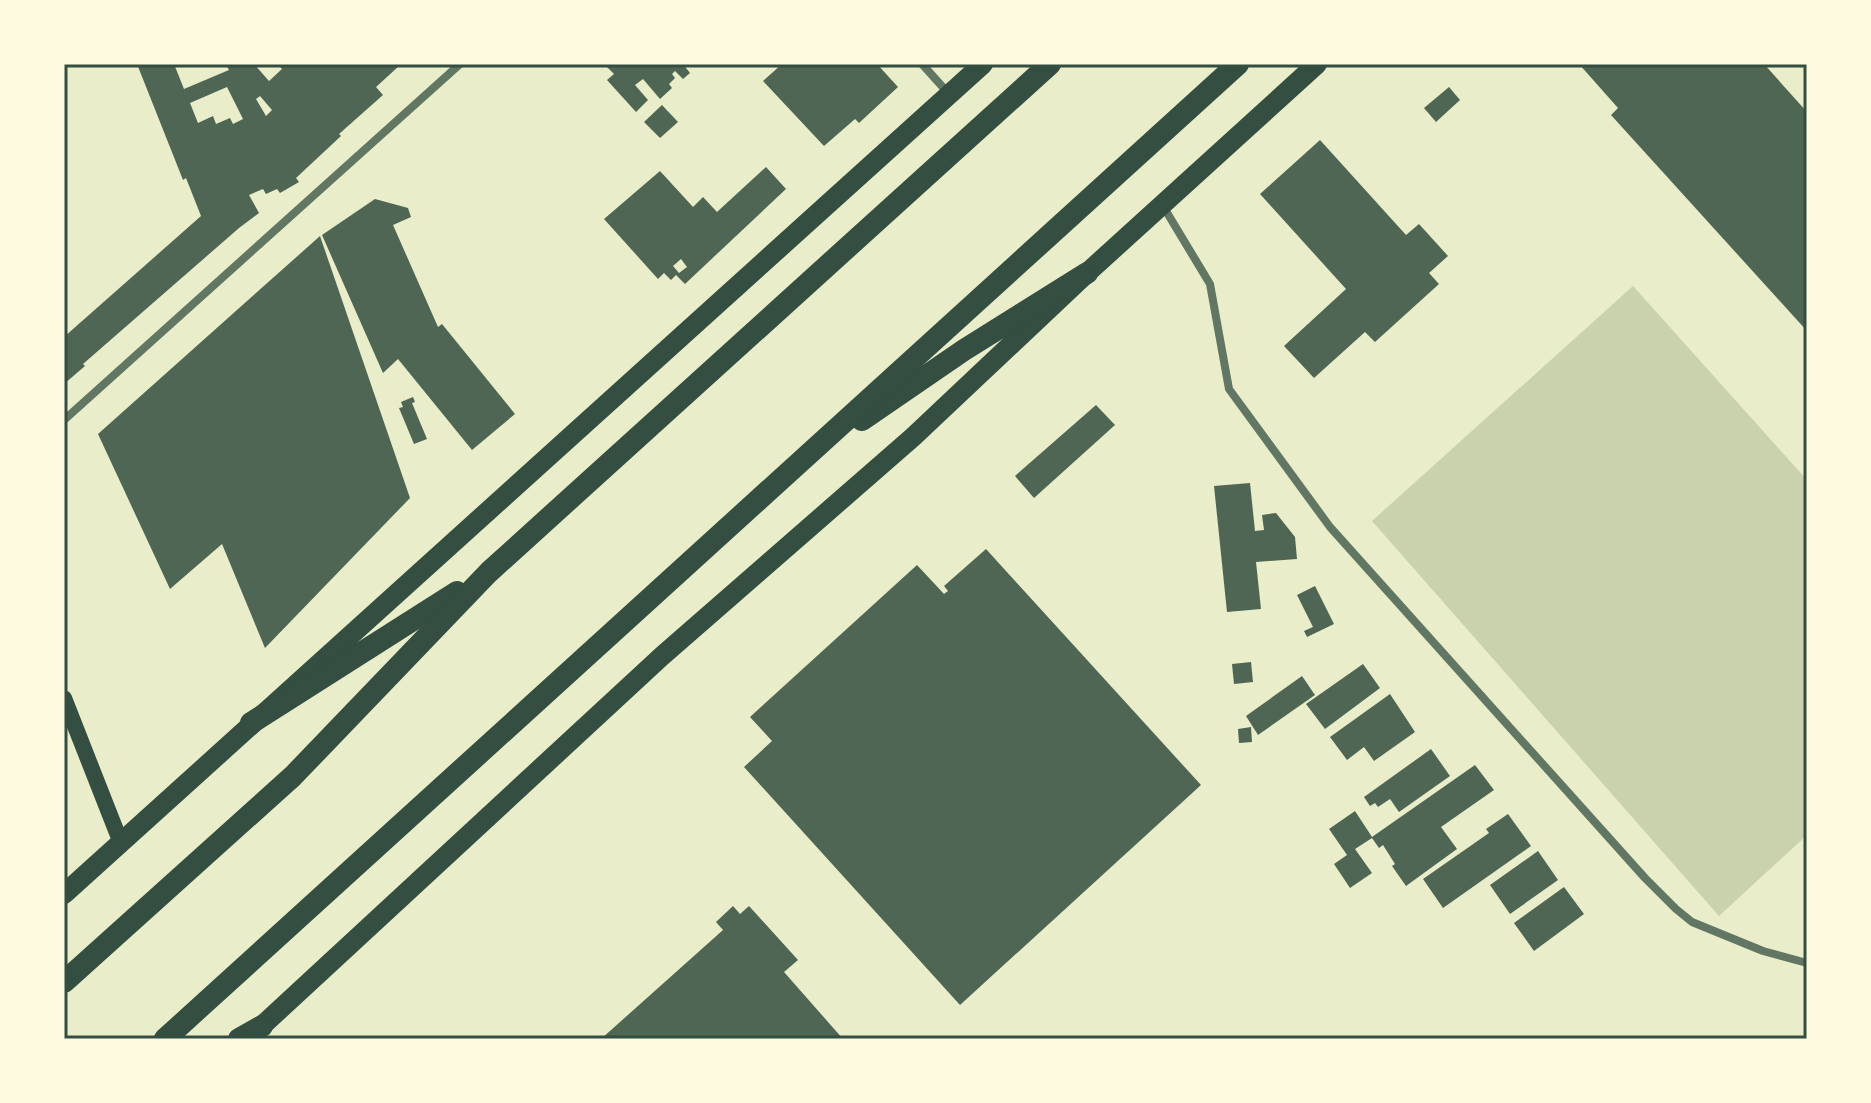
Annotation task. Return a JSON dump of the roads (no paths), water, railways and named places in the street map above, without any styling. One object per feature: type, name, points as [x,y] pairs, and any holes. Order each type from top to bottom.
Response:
[{"type":"highway","points":[[64,982],[293,776],[489,572],[1050,64]]},
{"type":"highway","points":[[165,1039],[1238,64]]},
{"type":"highway","points":[[786,474],[964,350],[1087,273]]},
{"type":"highway","points":[[251,723],[489,572]]},
{"type":"highway","points":[[239,1039],[255,1032]]},
{"type":"main road","points":[[64,894],[983,64]]},
{"type":"main road","points":[[255,1032],[662,656],[913,437],[1087,273],[1317,64]]},
{"type":"main road","points":[[64,698],[121,843]]},
{"type":"street","points":[[64,420],[460,64]]},
{"type":"street","points":[[922,64],[950,95]]},
{"type":"street","points":[[1162,204],[1210,284],[1229,389],[1330,527],[1676,909],[1692,922],[1708,929],[1763,951],[1807,963]]}]
